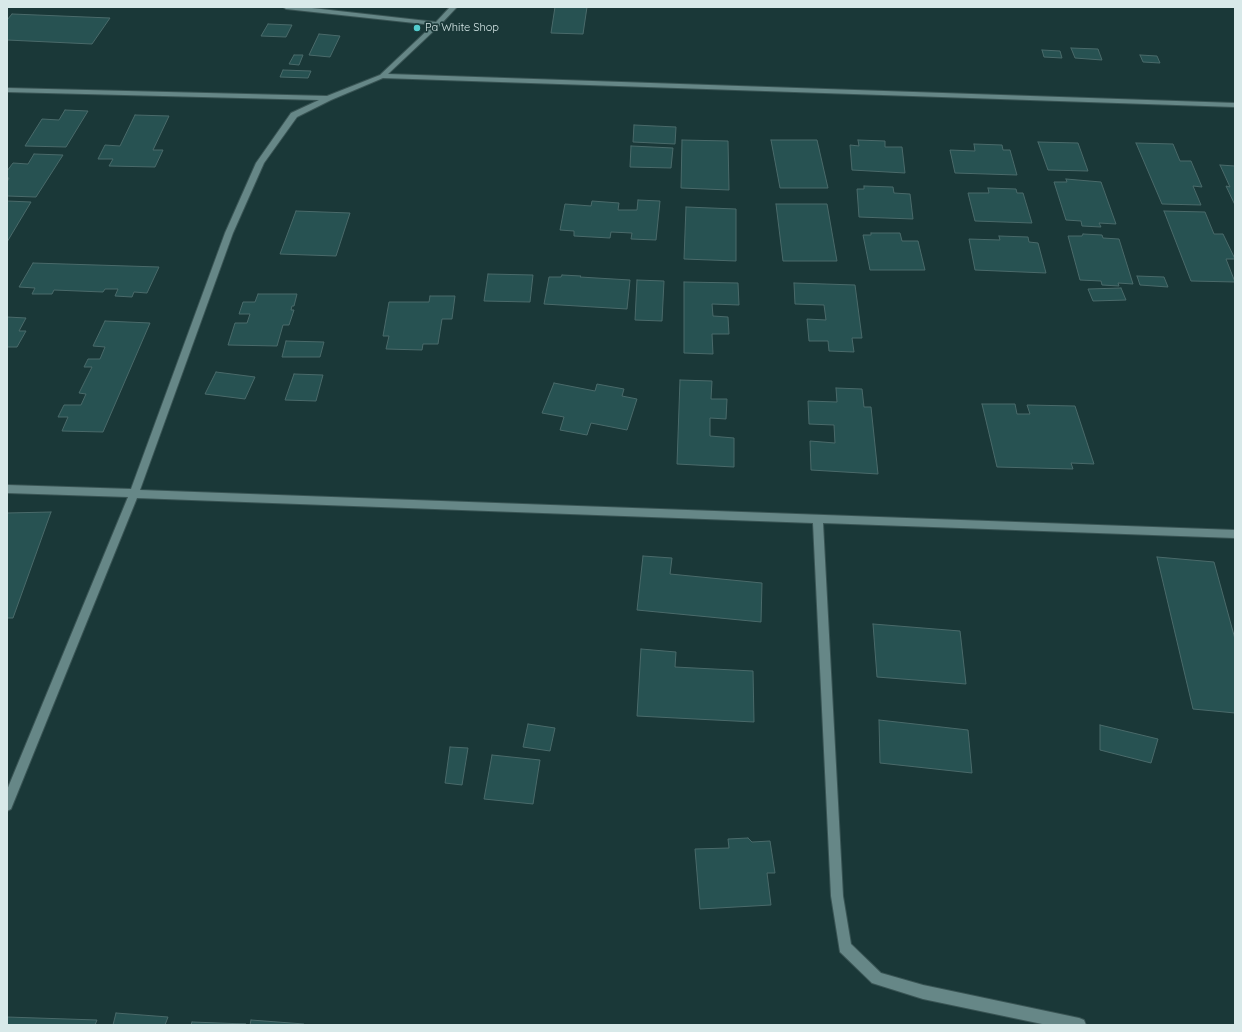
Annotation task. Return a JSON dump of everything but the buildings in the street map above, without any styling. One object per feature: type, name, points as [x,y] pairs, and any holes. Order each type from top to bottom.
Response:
[{"type":"street","points":[[286,7],[438,24]]},
{"type":"street","points":[[7,805],[134,494],[229,233],[260,163],[294,115],[328,98],[382,76],[438,24],[454,7]]},
{"type":"street","points":[[382,76],[1235,105]]},
{"type":"street","points":[[7,90],[328,98]]},
{"type":"street","points":[[7,489],[1235,534]]},
{"type":"street","points":[[818,519],[837,896],[845,947],[877,978],[923,992],[1079,1025]]},
{"type":"place","name":"Pa White Shop","points":[[417,28]]}]
